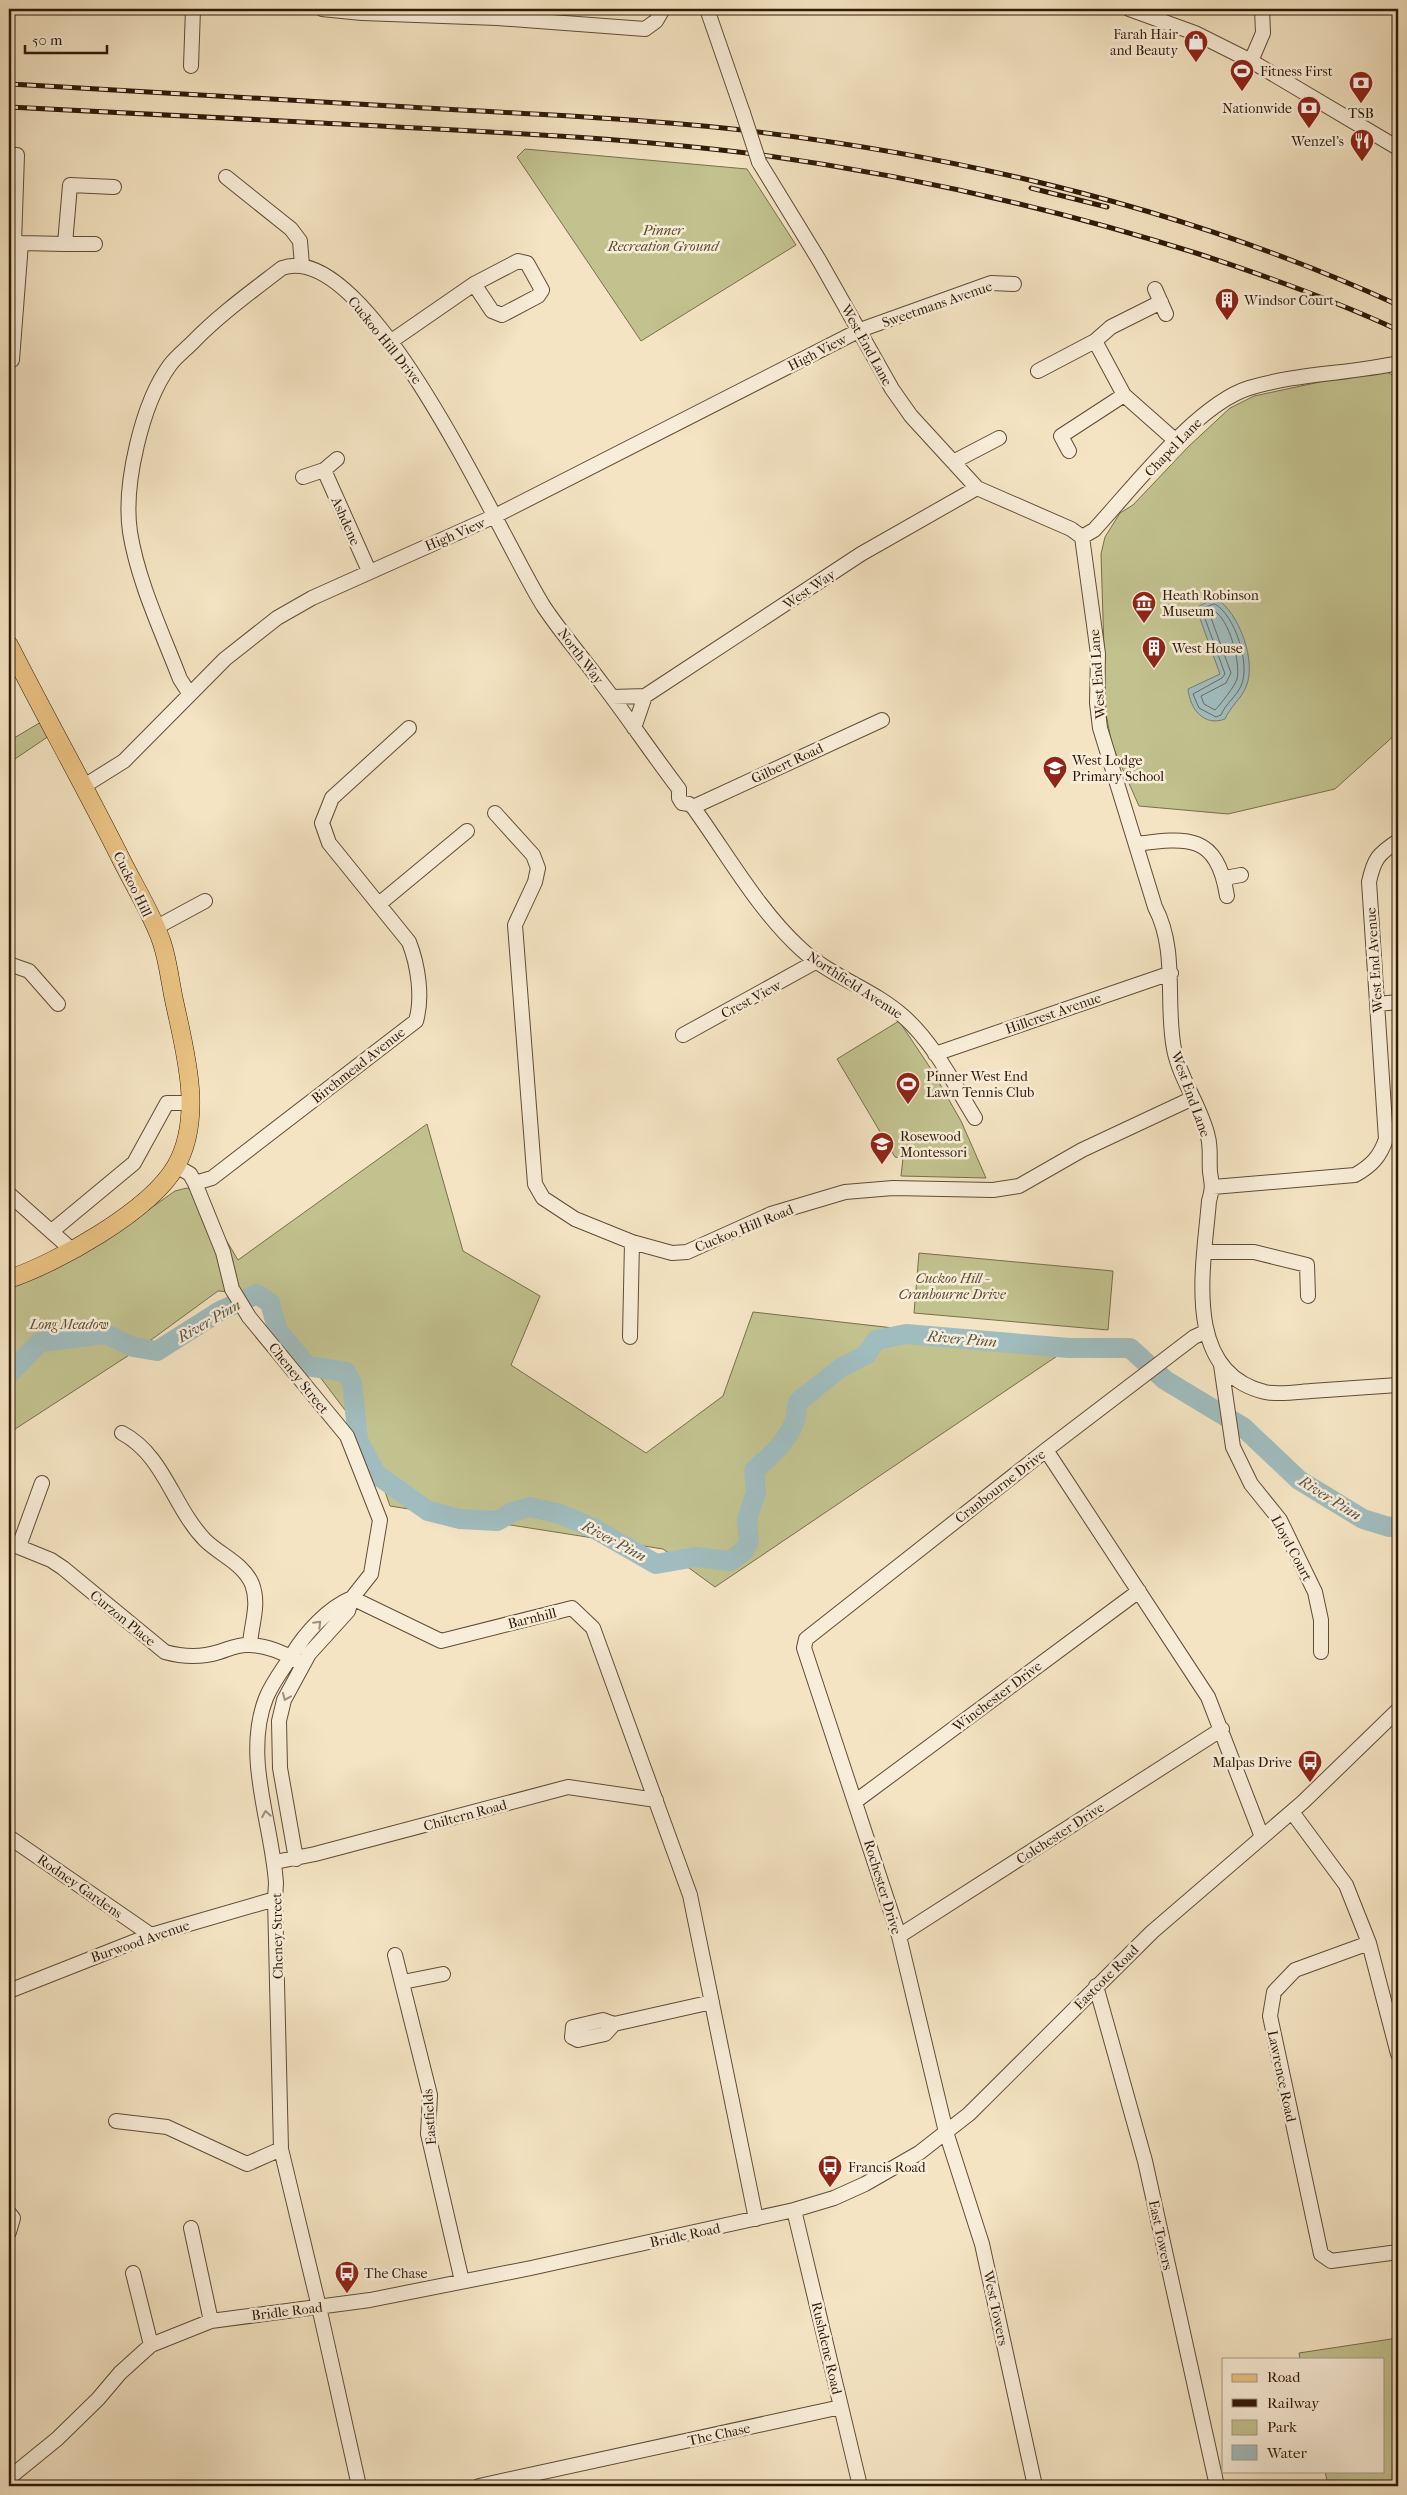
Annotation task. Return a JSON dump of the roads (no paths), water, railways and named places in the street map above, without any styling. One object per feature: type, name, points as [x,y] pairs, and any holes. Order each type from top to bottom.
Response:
[{"type":"main road","name":"Cuckoo Hill","points":[[9,645],[84,786],[162,942],[185,1053],[190,1103],[186,1143],[176,1166],[164,1182],[132,1211],[72,1250],[9,1279]]},
{"type":"street","points":[[191,66],[193,9]]},
{"type":"street","points":[[322,9],[362,13],[497,18],[645,29],[656,21],[663,9]]},
{"type":"street","name":"West End Lane","points":[[707,9],[759,162],[860,330],[892,389],[911,416],[977,488],[1071,529],[1082,537],[1098,654],[1097,703],[1100,728],[1155,907],[1164,924],[1171,973],[1171,1024],[1174,1050],[1180,1070],[1208,1138],[1213,1187],[1209,1201],[1202,1298],[1205,1332],[1221,1365],[1240,1382],[1266,1392],[1398,1385]]},
{"type":"street","points":[[1129,9],[1194,33],[1251,61],[1398,148]]},
{"type":"street","points":[[1251,61],[1264,33],[1262,9]]},
{"type":"street","points":[[9,155],[17,155],[12,360]]},
{"type":"street","points":[[189,693],[180,679],[137,562],[130,530],[129,497],[135,455],[153,397],[170,364],[217,317],[282,268],[302,265],[300,241],[292,229],[226,178]]},
{"type":"street","points":[[65,244],[70,185],[114,187]]},
{"type":"street","points":[[15,243],[95,244]]},
{"type":"street","points":[[390,342],[474,284],[518,260],[527,263],[542,290],[538,296],[502,314],[492,311],[474,284]]},
{"type":"street","name":"Cuckoo Hill Drive","points":[[302,265],[316,270],[355,300],[390,342],[427,393],[495,516]]},
{"type":"street","name":"Sweetmans Avenue","points":[[860,330],[991,283],[1014,284]]},
{"type":"street","points":[[1038,371],[1095,340],[1110,326],[1161,302]]},
{"type":"street","name":"High View","points":[[84,786],[124,761],[189,693],[225,659],[277,618],[312,598],[369,571],[495,516],[860,330]]},
{"type":"street","points":[[1095,340],[1124,395],[1176,441]]},
{"type":"street","name":"Chapel Lane","points":[[1082,537],[1094,530],[1198,419],[1232,395],[1249,388],[1305,376],[1371,369],[1398,363]]},
{"type":"street","points":[[1069,451],[1061,436],[1124,395]]},
{"type":"street","points":[[953,462],[999,438]]},
{"type":"street","points":[[303,477],[324,470],[337,460]]},
{"type":"street","name":"Ashdene","points":[[324,470],[369,571]]},
{"type":"street","name":"West Way","points":[[645,696],[862,554],[977,488]]},
{"type":"street","name":"North Way","points":[[495,516],[544,606],[679,789],[687,792],[691,798],[691,806]]},
{"type":"street","points":[[612,697],[645,696],[634,728]]},
{"type":"street","name":"Gilbert Road","points":[[691,806],[882,720]]},
{"type":"street","name":"Birchmead Avenue","points":[[195,1183],[212,1178],[416,1021],[420,1007],[415,956],[409,942],[328,843],[322,823],[332,798],[409,728]]},
{"type":"street","name":"Northfield Avenue","points":[[691,806],[778,925],[803,951],[903,1016],[921,1034],[975,1118]]},
{"type":"street","name":"Cuckoo Hill Road","points":[[495,813],[533,855],[538,868],[535,882],[515,925],[535,1184],[542,1198],[575,1219],[632,1242],[672,1253],[687,1252],[771,1214],[845,1192],[893,1188],[993,1190],[1019,1186],[1082,1150],[1193,1098]]},
{"type":"street","points":[[379,904],[467,831]]},
{"type":"street","points":[[1136,844],[1173,839],[1192,841],[1208,852],[1221,867],[1228,896]]},
{"type":"street","name":"West End Avenue","points":[[1213,1187],[1342,1178],[1354,1175],[1372,1165],[1382,1152],[1386,1139],[1369,882],[1373,863],[1382,852],[1398,841]]},
{"type":"street","points":[[1224,878],[1241,875]]},
{"type":"street","points":[[155,928],[205,901]]},
{"type":"street","name":"Crest View","points":[[683,1035],[817,961]]},
{"type":"street","points":[[9,964],[29,971],[58,1004]]},
{"type":"street","name":"Hillcrest Avenue","points":[[935,1054],[1171,973]]},
{"type":"street","points":[[1378,1004],[1398,1002]]},
{"type":"street","points":[[52,1231],[134,1163],[167,1103],[190,1103]]},
{"type":"street","name":"Cheney Street","points":[[176,1166],[190,1174],[195,1183],[222,1252],[232,1289],[249,1317],[347,1436],[380,1520],[371,1574],[352,1598],[348,1611],[309,1654],[297,1660],[267,1697],[259,1723],[258,1770],[275,1862],[281,2149],[319,2307]]},
{"type":"street","points":[[9,1194],[72,1250]]},
{"type":"street","points":[[630,1337],[632,1242]]},
{"type":"street","points":[[1205,1252],[1254,1252],[1306,1264],[1308,1296]]},
{"type":"street","name":"Cranbourne Drive","points":[[804,1648],[806,1639],[1159,1363],[1194,1337],[1205,1332]]},
{"type":"street","name":"Lloyd Court","points":[[1221,1365],[1233,1446],[1251,1484],[1280,1520],[1315,1592],[1321,1620],[1320,1652]]},
{"type":"street","points":[[122,1433],[135,1440],[153,1459],[190,1524],[216,1549],[238,1565],[248,1579],[256,1603],[250,1644],[297,1660]]},
{"type":"street","points":[[1046,1450],[1208,1697],[1222,1729],[1262,1837]]},
{"type":"street","points":[[14,1544],[42,1482]]},
{"type":"street","name":"Curzon Place","points":[[14,1544],[64,1568],[164,1652],[181,1656],[200,1657],[250,1644]]},
{"type":"street","name":"Winchester Drive","points":[[856,1801],[1139,1590]]},
{"type":"street","name":"Barnhill","points":[[352,1598],[442,1641],[572,1608],[593,1628],[656,1800]]},
{"type":"street","name":"Rochester Drive","points":[[804,1648],[899,1936],[946,2132]]},
{"type":"street","name":"Cheney Street","points":[[296,1858],[280,1768],[279,1721],[297,1660]]},
{"type":"street","name":"Eastcote Road","points":[[794,2210],[834,2198],[866,2184],[919,2153],[969,2114],[1152,1932],[1292,1812],[1398,1710]]},
{"type":"street","name":"Colchester Drive","points":[[899,1936],[1222,1729]]},
{"type":"street","name":"Chiltern Road","points":[[275,1862],[568,1787],[656,1800]]},
{"type":"street","points":[[656,1800],[690,1895],[756,2219]]},
{"type":"street","points":[[1292,1812],[1346,1885],[1369,1943],[1398,2054]]},
{"type":"street","name":"Rodney Gardens","points":[[9,1837],[151,1935]]},
{"type":"street","name":"Burwood Avenue","points":[[9,1991],[151,1935],[275,1899]]},
{"type":"street","name":"Lawrence Road","points":[[1369,1943],[1295,1970],[1274,1992],[1270,2016],[1321,2254],[1331,2261],[1398,2252]]},
{"type":"street","name":"Eastfields","points":[[395,1955],[430,2095],[428,2134],[462,2281]]},
{"type":"street","points":[[403,1982],[443,1974]]},
{"type":"street","name":"East Towers","points":[[1096,1986],[1145,2160],[1217,2486]]},
{"type":"street","points":[[614,2024],[712,2002]]},
{"type":"street","points":[[116,2121],[167,2127],[246,2164],[281,2149]]},
{"type":"street","name":"West Towers","points":[[946,2132],[982,2244],[1035,2486]]},
{"type":"street","name":"Bridle Road","points":[[9,2478],[57,2439],[98,2399],[120,2372],[151,2345],[211,2321],[370,2300],[531,2268],[794,2210]]},
{"type":"street","name":"Rushdene Road","points":[[794,2210],[860,2486]]},
{"type":"street","points":[[9,2213],[13,2218],[9,2232]]},
{"type":"street","points":[[191,2228],[211,2321]]},
{"type":"street","points":[[133,2273],[151,2345]]},
{"type":"street","points":[[319,2307],[359,2486]]},
{"type":"street","name":"The Chase","points":[[479,2486],[841,2407]]},
{"type":"water","points":[[1216,598],[1232,615],[1244,638],[1249,664],[1249,676],[1244,691],[1225,719],[1217,721],[1205,718],[1199,714],[1192,703],[1188,689],[1220,674],[1198,613],[1199,606]]},
{"type":"waterway","name":"River Pinn","points":[[9,1374],[40,1342],[106,1334],[133,1347],[157,1351],[220,1311],[257,1294],[270,1303],[278,1331],[307,1366],[346,1372],[352,1383],[358,1440],[376,1474],[428,1511],[460,1519],[497,1521],[513,1512],[530,1507],[560,1514],[595,1529],[656,1564],[696,1557],[730,1561],[744,1551],[749,1541],[747,1520],[756,1493],[754,1470],[772,1454],[788,1435],[795,1420],[799,1401],[842,1367],[867,1354],[876,1340],[906,1334],[1069,1348],[1130,1348],[1165,1380],[1243,1427],[1299,1480],[1363,1519],[1389,1527],[1398,1526]]},
{"type":"railway","points":[[9,84],[606,118],[733,129],[818,140],[904,154],[988,171],[1073,191],[1156,214],[1238,241],[1319,271],[1398,305]]},
{"type":"railway","points":[[9,107],[597,139],[707,148],[818,163],[982,195],[1145,237],[1275,280],[1398,330]]},
{"type":"railway","points":[[1031,188],[1107,207]]},
{"type":"place","name":"Farah Hair and Beauty","points":[[1196,63]]},
{"type":"place","name":"Fitness First","points":[[1242,92]]},
{"type":"place","name":"TSB","points":[[1361,104]]},
{"type":"place","name":"Nationwide","points":[[1309,129]]},
{"type":"place","name":"Wenzel's","points":[[1362,162]]},
{"type":"place","name":"Windsor Court","points":[[1227,321]]},
{"type":"place","name":"Heath Robinson Museum","points":[[1144,624]]},
{"type":"place","name":"West House","points":[[1154,669]]},
{"type":"place","name":"West Lodge Primary School","points":[[1055,789]]},
{"type":"place","name":"Pinner West End Lawn Tennis Club","points":[[908,1105]]},
{"type":"place","name":"Rosewood Montessori","points":[[882,1165]]},
{"type":"place","name":"Malpas Drive","points":[[1310,1783]]},
{"type":"place","name":"Francis Road","points":[[830,2188]]},
{"type":"place","name":"The Chase","points":[[347,2294]]},
{"type":"park label","name":"Pinner Recreation Ground","points":[[663,238]]},
{"type":"park label","name":"Cuckoo Hill - Cranbourne Drive","points":[[952,1286]]},
{"type":"park label","name":"Long Meadow","points":[[69,1324]]}]
